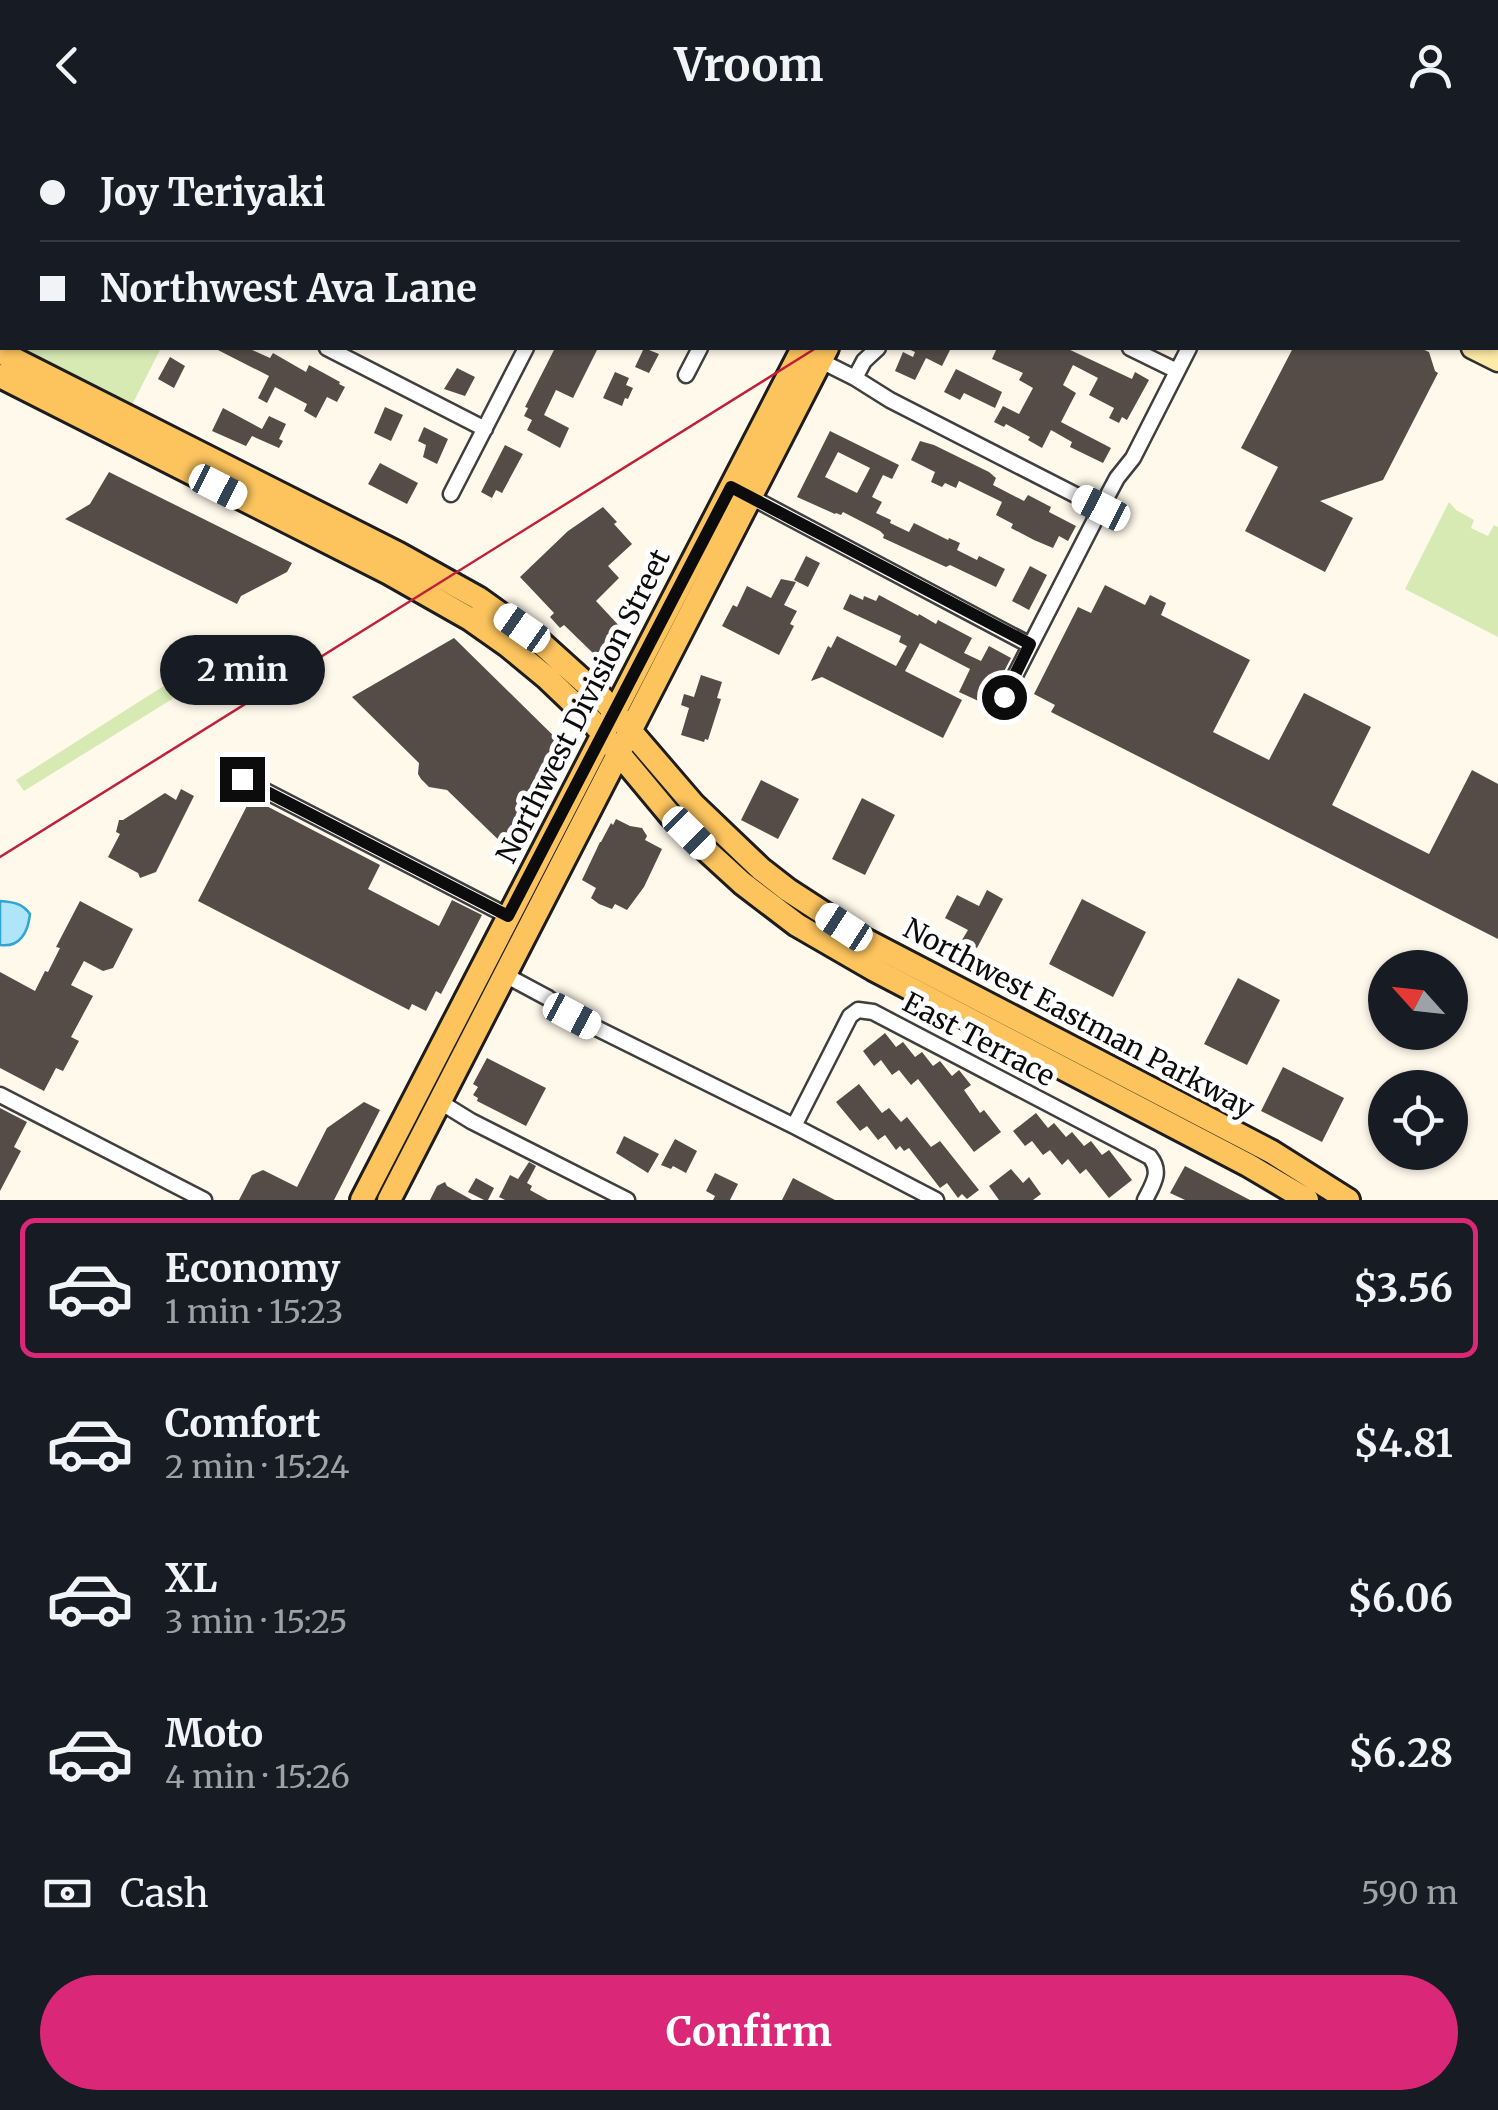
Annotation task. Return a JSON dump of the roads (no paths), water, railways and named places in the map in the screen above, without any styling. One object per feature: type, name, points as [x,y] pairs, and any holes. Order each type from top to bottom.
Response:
[{"type":"main road","name":"Northwest Eastman Parkway","points":[[0,352],[456,584],[541,642],[614,711],[720,832],[760,869],[816,909],[866,940],[1272,1152],[1348,1200]]},
{"type":"main road","name":"Northwest Division Street","points":[[390,1200],[630,730],[741,492],[813,352]]},
{"type":"main road","name":"Northwest Eastman Parkway","points":[[0,376],[458,612],[539,671],[602,733],[707,851],[796,925],[1308,1200]]},
{"type":"main road","name":"Northwest Division Street","points":[[362,1200],[602,733],[741,492]]},
{"type":"street","points":[[331,350],[486,428]]},
{"type":"street","points":[[451,494],[525,350]]},
{"type":"street","points":[[686,375],[699,350]]},
{"type":"street","points":[[855,378],[876,350]]},
{"type":"street","points":[[1134,350],[1177,372]]},
{"type":"street","points":[[1004,697],[1188,350]]},
{"type":"street","points":[[813,352],[890,400],[1101,508]]},
{"type":"street","points":[[741,492],[1030,644]]},
{"type":"street","points":[[242,779],[508,916]]},
{"type":"street","points":[[504,975],[584,1023],[936,1200]]},
{"type":"street","name":"East Terrace","points":[[794,1126],[850,1016],[858,1010],[873,1012],[1150,1156],[1157,1165],[1157,1176],[1145,1200]]},
{"type":"street","points":[[420,1087],[471,1121],[627,1200]]},
{"type":"street","points":[[0,1094],[204,1200]]},
{"type":"water","points":[[0,901],[24,907],[30,914],[25,933],[13,944],[0,945]]},
{"type":"tram line","points":[[0,857],[813,350]]}]
